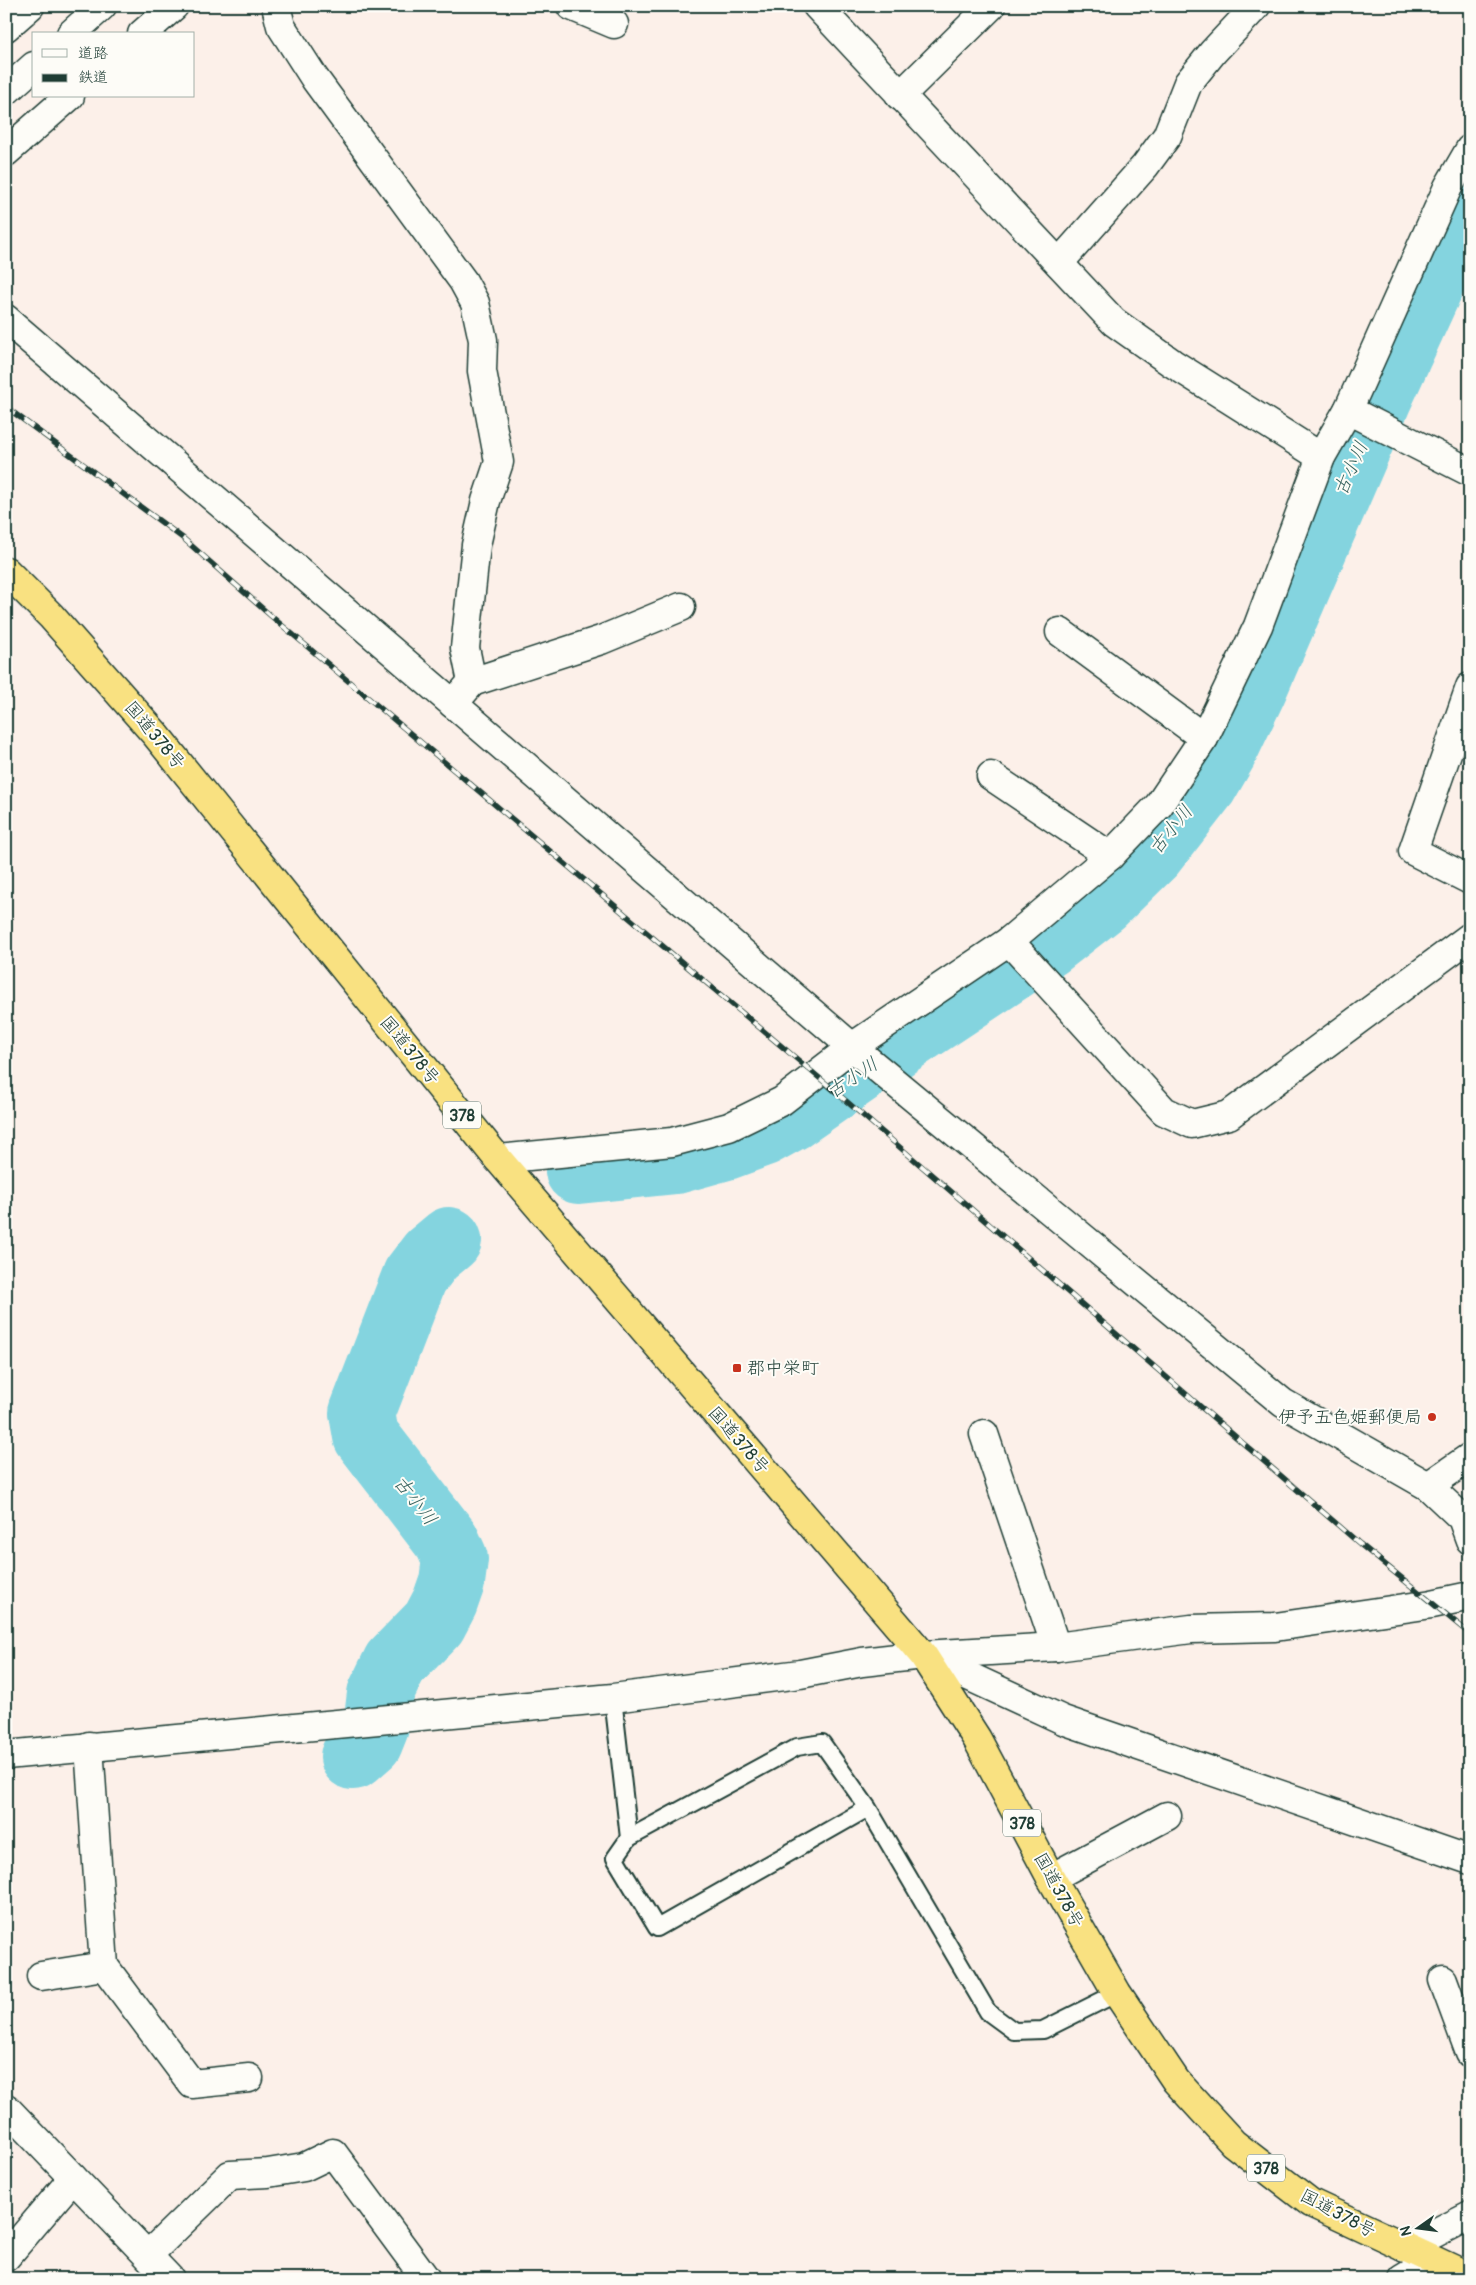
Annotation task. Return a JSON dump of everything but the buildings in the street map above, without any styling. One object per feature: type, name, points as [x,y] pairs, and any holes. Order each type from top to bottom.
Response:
[{"type":"highway","name":"国道378号","points":[[6,571],[51,616],[156,735],[498,1159],[923,1655],[977,1739],[1051,1878],[1117,1993],[1176,2081],[1233,2143],[1311,2203],[1470,2277]]},
{"type":"street","points":[[6,26],[30,6]]},
{"type":"street","points":[[73,32],[102,6]]},
{"type":"street","points":[[144,32],[174,6]]},
{"type":"street","points":[[276,6],[281,26],[315,79],[463,281],[475,303],[483,340],[482,371],[500,462],[486,500],[476,544],[465,648],[472,682]]},
{"type":"street","points":[[571,6],[614,24]]},
{"type":"street","points":[[817,6],[1114,322],[1172,363],[1321,457]]},
{"type":"street","points":[[900,96],[991,6]]},
{"type":"street","points":[[1058,263],[1145,166],[1167,136],[1188,83],[1213,52],[1256,6]]},
{"type":"street","points":[[9,88],[32,68]]},
{"type":"street","points":[[6,152],[68,98]]},
{"type":"street","points":[[498,1159],[672,1142],[729,1127],[782,1101],[852,1047],[1009,941],[1110,856],[1159,804],[1204,738],[1258,626],[1321,457],[1348,410],[1448,187],[1470,149]]},
{"type":"street","points":[[6,319],[852,1047],[1283,1403],[1428,1486],[1462,1518],[1470,1540]]},
{"type":"street","points":[[1348,410],[1470,472]]},
{"type":"street","points":[[452,704],[472,682],[601,640],[681,607]]},
{"type":"street","points":[[1060,632],[1204,738]]},
{"type":"street","points":[[1470,687],[1413,852],[1470,880]]},
{"type":"street","points":[[991,776],[1110,856]]},
{"type":"street","points":[[1009,941],[1164,1111],[1192,1124],[1228,1115],[1470,938]]},
{"type":"street","points":[[984,1434],[1056,1647]]},
{"type":"street","points":[[1428,1486],[1470,1457]]},
{"type":"street","points":[[6,1755],[614,1698],[800,1674],[862,1662],[923,1655],[1056,1647],[1191,1629],[1276,1627],[1432,1604],[1470,1596]]},
{"type":"street","points":[[923,1655],[1063,1720],[1470,1860]]},
{"type":"street","points":[[89,1746],[104,1966],[192,2084],[249,2078]]},
{"type":"street","points":[[1051,1878],[1167,1816]]},
{"type":"street","points":[[41,1976],[104,1966]]},
{"type":"street","points":[[1443,1980],[1470,2053]]},
{"type":"street","points":[[6,2108],[170,2279]]},
{"type":"street","points":[[148,2255],[230,2175],[268,2173],[304,2166],[334,2153],[426,2279]]},
{"type":"street","points":[[6,2257],[73,2178]]},
{"type":"street","points":[[1406,2248],[1470,2214]]},
{"type":"street","points":[[1404,2279],[1433,2261]]},
{"type":"lane","points":[[614,1698],[629,1838]]},
{"type":"lane","points":[[868,1808],[657,1928],[615,1858],[629,1838],[797,1747],[822,1743],[868,1808],[988,2012],[1014,2031],[1043,2030],[1117,1993]]},
{"type":"waterway","name":"古小川","points":[[578,1171],[676,1161],[726,1147],[764,1133],[791,1118],[899,1043],[1047,945],[1102,902],[1152,853],[1205,785],[1224,752],[1254,689],[1379,399],[1470,199]]},
{"type":"waterway","name":"古小川","points":[[353,1757],[370,1742],[376,1727],[380,1694],[395,1663],[434,1623],[445,1602],[452,1582],[455,1559],[447,1541],[366,1436],[362,1413],[415,1276],[431,1255],[449,1240]]},
{"type":"railway","points":[[6,407],[184,539],[271,616],[823,1081],[1360,1544],[1470,1634]]},
{"type":"place","name":"郡中栄町","points":[[737,1368]]},
{"type":"place","name":"伊予五色姫郵便局","points":[[1432,1417]]}]
